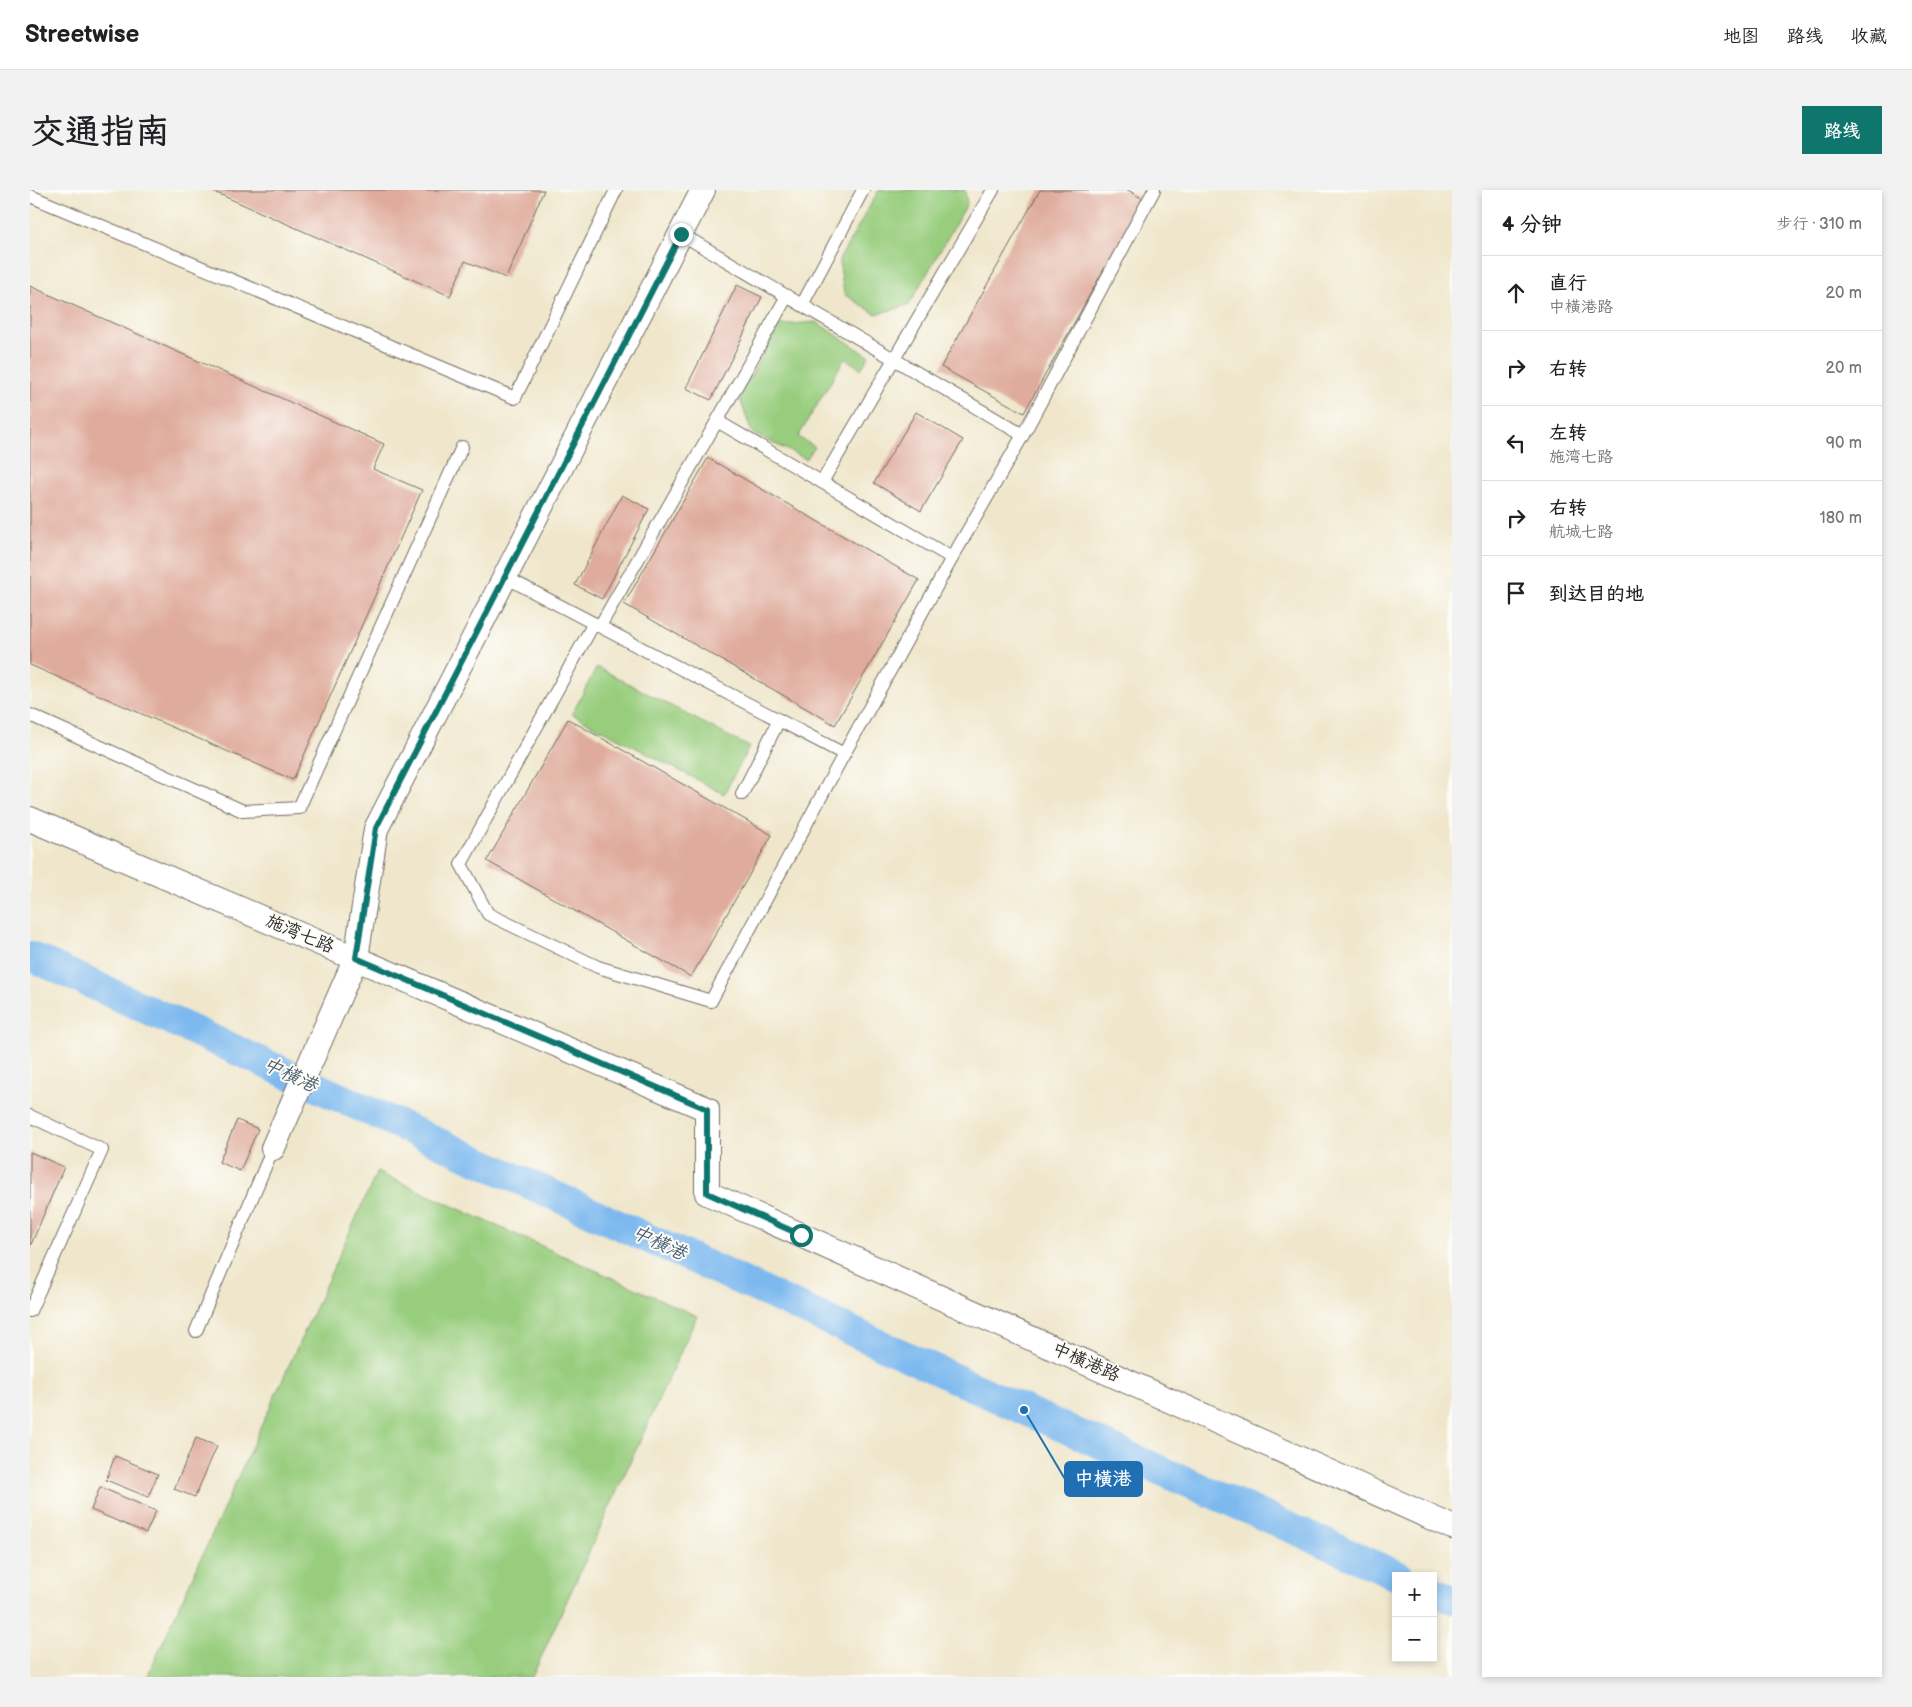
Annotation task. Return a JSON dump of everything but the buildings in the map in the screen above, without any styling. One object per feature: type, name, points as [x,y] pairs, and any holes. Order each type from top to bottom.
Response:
[{"type":"street","points":[[274,1148],[356,958],[376,828],[703,190]]},
{"type":"street","name":"施湾七路","points":[[30,819],[707,1109],[707,1193],[719,1199]]},
{"type":"street","name":"中横港路","points":[[719,1199],[1452,1526]]},
{"type":"lane","points":[[30,196],[516,398],[616,190]]},
{"type":"lane","points":[[802,306],[863,190]]},
{"type":"lane","points":[[822,482],[993,190]]},
{"type":"lane","points":[[787,296],[717,421],[597,625],[461,864],[488,914],[598,967],[712,1001],[844,754],[952,558],[1023,435],[1154,190]]},
{"type":"lane","points":[[681,234],[1023,435]]},
{"type":"lane","points":[[717,421],[952,558]]},
{"type":"lane","points":[[30,715],[243,811],[299,808],[462,447]]},
{"type":"lane","points":[[505,577],[844,754]]},
{"type":"lane","points":[[742,794],[779,720]]},
{"type":"lane","points":[[30,1116],[102,1150],[30,1311]]},
{"type":"lane","points":[[196,1331],[274,1148]]},
{"type":"green space","points":[[879,190],[965,190],[967,204],[909,305],[876,314],[844,294],[839,260]]},
{"type":"green space","points":[[816,322],[869,356],[861,369],[845,358],[798,437],[815,447],[806,459],[752,433],[739,396],[780,325]]},
{"type":"green space","points":[[597,667],[749,747],[724,794],[572,714]]},
{"type":"green space","points":[[377,1172],[697,1316],[532,1677],[147,1677]]},
{"type":"waterway","name":"中横港","points":[[30,956],[1024,1410],[1392,1573]]},
{"type":"waterway","name":"中横港","points":[[1437,1593],[1452,1599]]},
{"type":"place","name":"中横港","points":[[1024,1410]]},
{"type":"route","points":[[681,234],[376,828],[356,958],[707,1109],[707,1193],[801,1235]]}]
